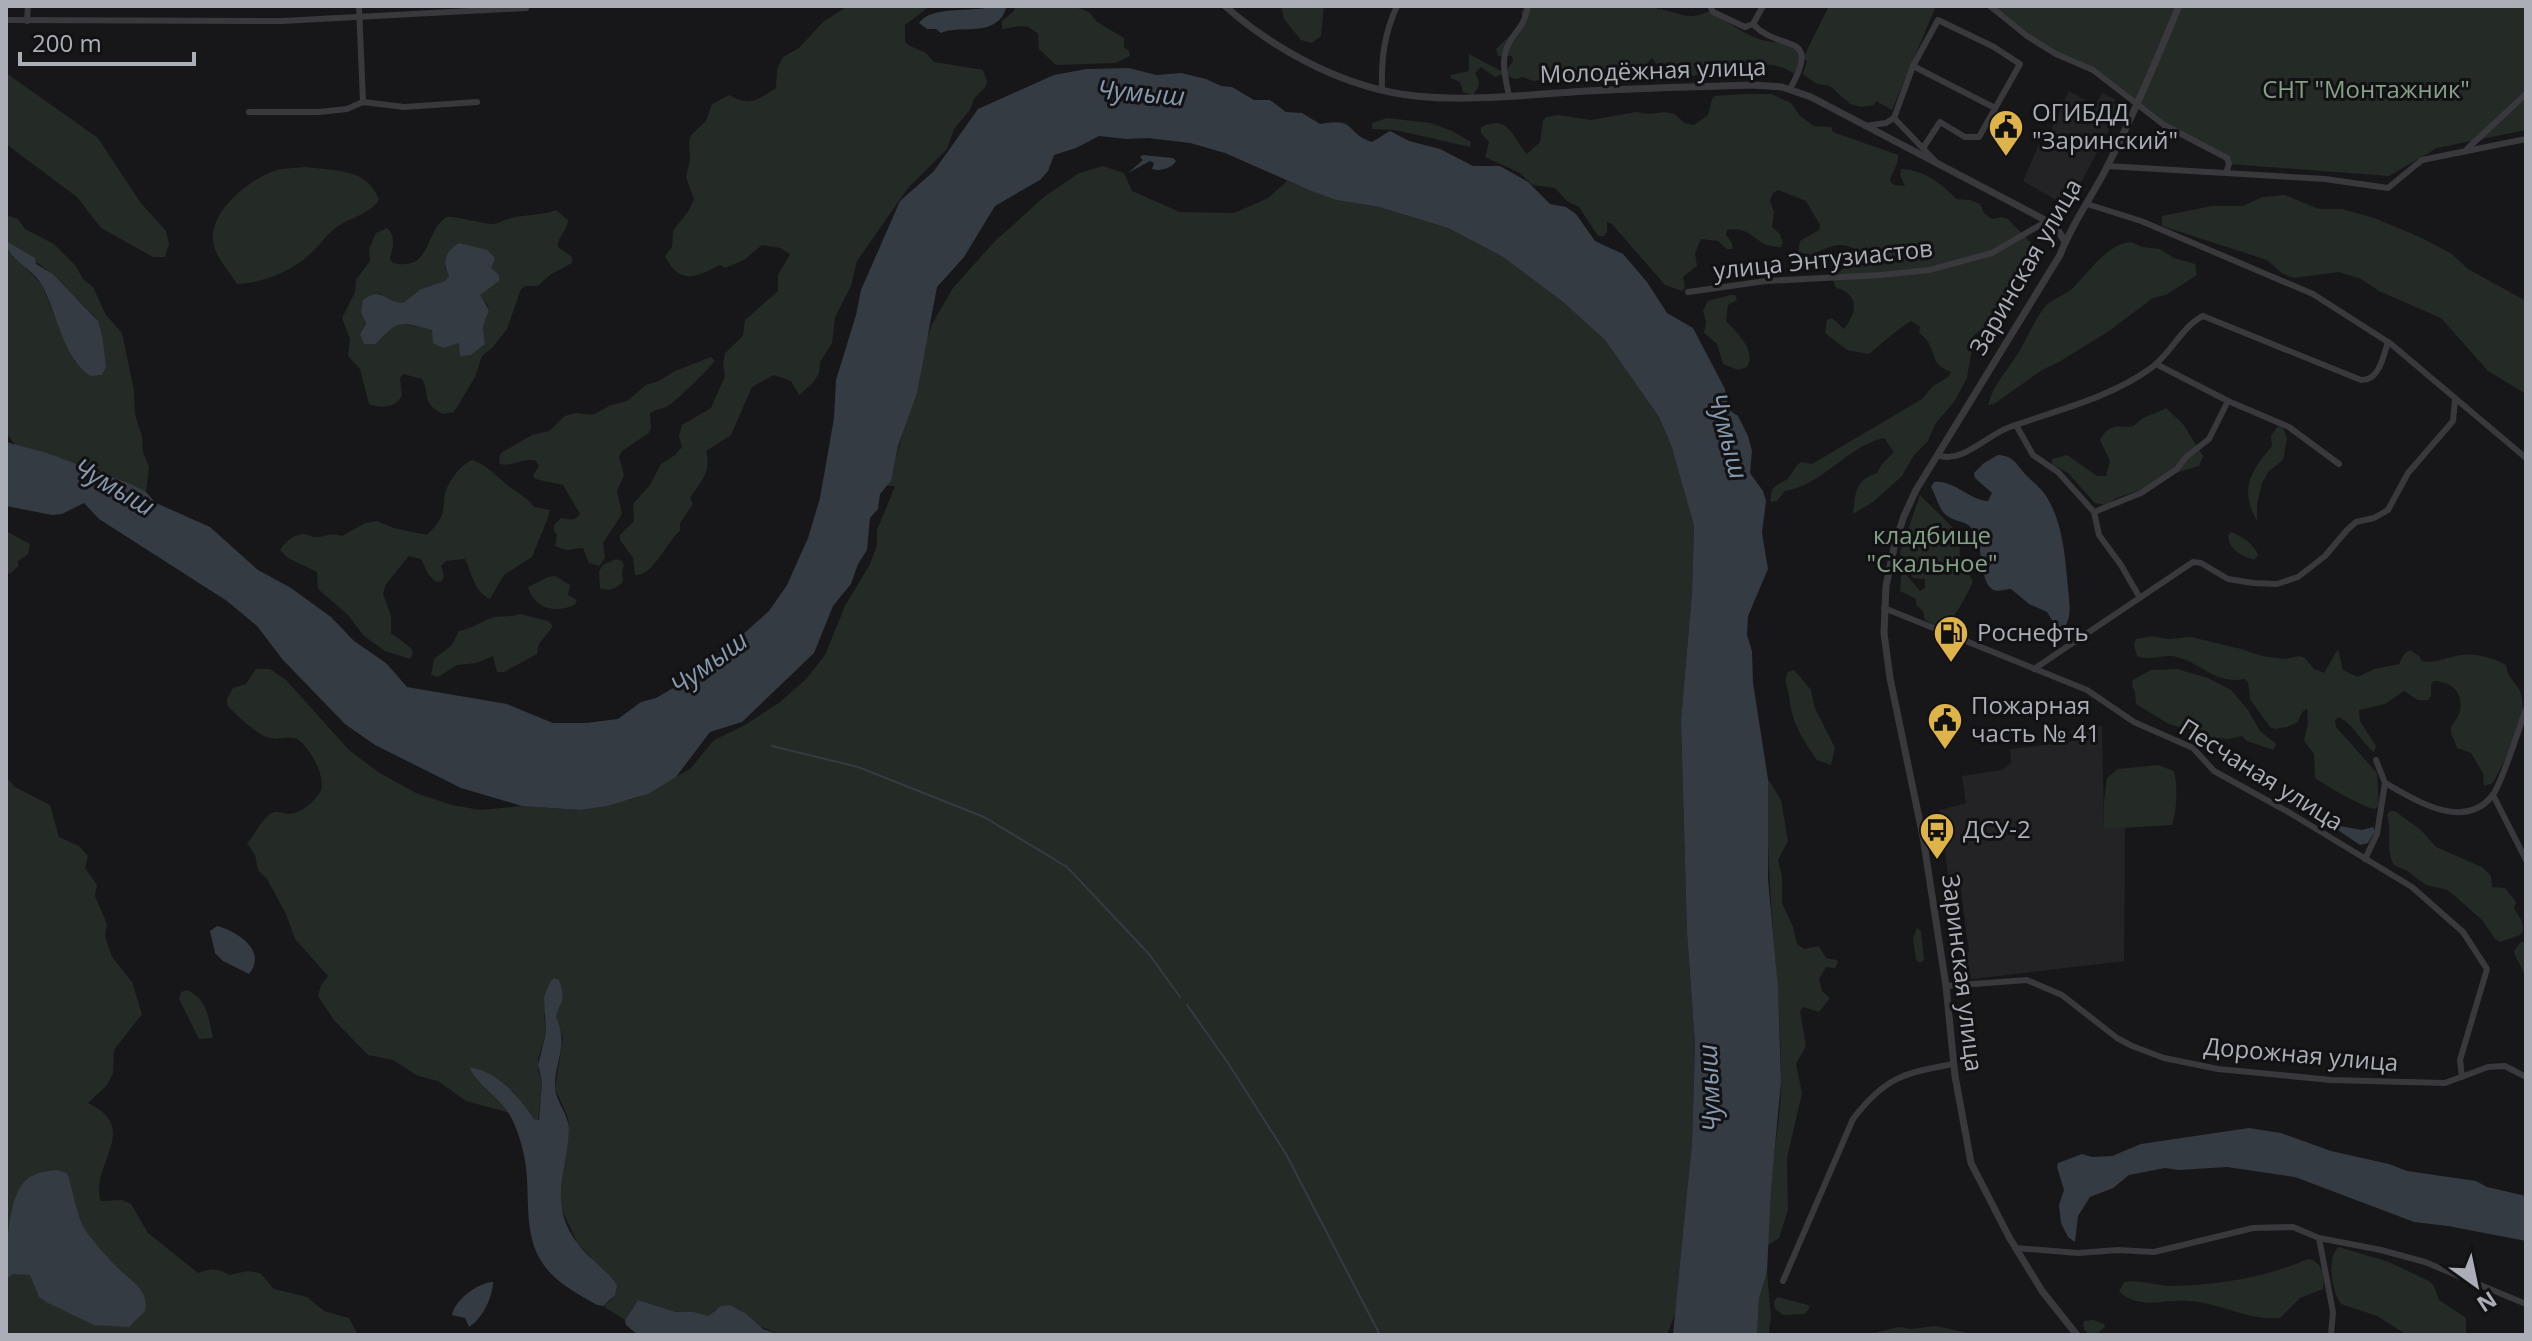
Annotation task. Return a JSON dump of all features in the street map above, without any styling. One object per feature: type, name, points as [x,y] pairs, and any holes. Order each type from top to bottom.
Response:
[{"type":"street","points":[[27,21],[28,6]]},
{"type":"street","points":[[359,6],[363,102]]},
{"type":"street","name":"Молодёжная улица","points":[[1225,6],[1292,52],[1350,81],[1418,97],[1752,85],[1790,89],[2047,221],[2064,240]]},
{"type":"street","points":[[1382,90],[1383,50],[1397,6]]},
{"type":"street","points":[[1509,96],[1503,63],[1508,46],[1524,24],[1528,6]]},
{"type":"street","points":[[1710,6],[1713,12],[1745,27],[1753,24],[1763,6]]},
{"type":"street","points":[[1990,6],[2027,36],[2093,70],[2164,125],[2227,158],[2226,173]]},
{"type":"street","name":"Заринская улица","points":[[2077,1335],[2047,1299],[2015,1248],[1971,1163],[1953,1064],[1946,986],[1923,837],[1890,678],[1884,608],[1892,557],[1904,516],[2060,255],[2064,240],[2087,204],[2137,104],[2179,6]]},
{"type":"street","points":[[6,20],[282,21],[526,8]]},
{"type":"street","points":[[1865,126],[1886,123],[1894,118],[1913,66],[1938,20],[1994,47],[2020,64],[1979,137],[1965,137],[1940,122],[1923,148]]},
{"type":"street","points":[[1753,24],[1761,33],[1792,44],[1802,54],[1801,69],[1790,89]]},
{"type":"street","points":[[1913,66],[1995,108]]},
{"type":"street","points":[[2467,149],[2526,94]]},
{"type":"street","points":[[249,112],[319,112],[347,109],[363,102],[404,107],[477,102]]},
{"type":"street","points":[[1894,118],[1935,161]]},
{"type":"street","points":[[2107,166],[2325,179],[2388,188],[2422,160],[2526,139]]},
{"type":"street","points":[[2087,204],[2141,221],[2313,294],[2388,342],[2526,458]]},
{"type":"street","name":"улица Энтузиастов","points":[[1688,292],[1766,281],[1929,270],[1992,253],[2047,221]]},
{"type":"street","points":[[1938,455],[1944,458],[1965,452],[1994,434],[2084,402],[2132,380],[2156,364],[2189,326],[2203,316],[2367,381],[2373,377],[2388,342]]},
{"type":"street","points":[[2156,364],[2228,401],[2289,427],[2339,464]]},
{"type":"street","points":[[2034,669],[2193,562],[2201,563],[2228,579],[2253,583],[2277,584],[2298,577],[2325,556],[2356,522],[2388,510],[2408,473],[2453,421],[2455,400]]},
{"type":"street","points":[[2094,512],[2141,493],[2177,469],[2186,457],[2209,439],[2228,401]]},
{"type":"street","points":[[2016,425],[2033,455],[2058,472],[2094,512],[2099,535],[2140,598]]},
{"type":"street","name":"Песчаная улица","points":[[1884,608],[2087,690],[2134,722],[2193,748],[2214,771],[2412,887],[2447,915],[2486,965],[2460,1060],[2462,1077]]},
{"type":"street","points":[[2385,783],[2416,801],[2444,811],[2460,813],[2471,809],[2493,795],[2526,709]]},
{"type":"street","points":[[2365,859],[2377,834],[2385,783],[2376,760]]},
{"type":"street","points":[[2493,795],[2526,860]]},
{"type":"street","name":"Дорожная улица","points":[[1946,986],[2027,980],[2062,995],[2115,1037],[2132,1046],[2164,1058],[2218,1069],[2331,1080],[2445,1083],[2488,1067],[2505,1066],[2526,1077]]},
{"type":"street","points":[[1783,1281],[1853,1119],[1866,1102],[1882,1088],[1908,1073],[1953,1064]]},
{"type":"street","points":[[2015,1248],[2078,1253],[2118,1250],[2154,1252],[2278,1225],[2301,1229],[2319,1238],[2425,1262],[2526,1304]]},
{"type":"street","points":[[2319,1238],[2333,1312],[2331,1335]]},
{"type":"shaded area","points":[[2069,91],[2095,106],[2102,93],[2115,99],[2113,103],[2118,105],[2114,114],[2117,115],[2068,207],[2023,181],[2039,144],[2044,145]]},
{"type":"shaded area","points":[[2102,726],[2104,828],[2125,828],[2124,961],[1965,980],[1961,977],[1959,955],[1969,952],[1960,883],[1948,875],[1940,810],[1966,803],[1962,776],[2002,770],[2011,763],[2010,749],[2071,742],[2071,730]]},
{"type":"green space","points":[[848,6],[930,6],[905,25],[905,41],[926,53],[934,62],[983,70],[986,86],[954,129],[947,149],[908,188],[857,261],[851,286],[835,317],[832,343],[820,362],[819,373],[813,383],[799,395],[791,381],[774,375],[752,387],[731,435],[706,451],[708,465],[690,498],[693,504],[680,523],[680,531],[648,570],[635,575],[633,558],[620,540],[620,535],[634,521],[633,504],[650,485],[661,464],[682,447],[679,436],[682,425],[711,408],[725,376],[725,353],[743,336],[745,320],[778,291],[778,275],[790,254],[780,248],[762,245],[744,260],[689,276],[676,272],[670,265],[665,256],[672,247],[673,231],[694,199],[686,177],[691,135],[706,121],[712,104],[729,95],[742,101],[752,101],[776,88],[777,69],[783,57],[799,48],[823,22]]},
{"type":"green space","points":[[1015,6],[1069,6],[1089,12],[1097,22],[1124,38],[1124,47],[1130,56],[1116,63],[1056,65],[1039,49],[1038,34],[1033,30],[1021,26],[1002,29],[1002,21],[1014,11]]},
{"type":"green space","points":[[1281,6],[1324,6],[1321,36],[1312,43],[1301,40],[1284,19]]},
{"type":"green space","points":[[1525,6],[1657,6],[1657,9],[1688,16],[1710,11],[1752,36],[1794,48],[1799,53],[1799,71],[1793,73],[1774,65],[1718,64],[1710,72],[1701,68],[1701,74],[1693,76],[1682,67],[1660,69],[1652,58],[1647,64],[1650,73],[1642,77],[1612,73],[1579,81],[1555,78],[1533,81],[1523,77],[1495,77],[1481,67],[1475,73],[1479,82],[1473,95],[1463,92],[1460,82],[1451,75],[1469,71],[1469,54],[1506,71],[1513,61],[1512,56],[1498,56],[1496,49],[1524,22],[1521,13]]},
{"type":"green space","points":[[1829,6],[1936,6],[1892,110],[1876,101],[1874,105],[1861,107],[1850,104],[1830,86],[1817,84],[1803,74],[1807,61],[1803,58]]},
{"type":"green space","name":"СНТ \"Монтажник\"","points":[[1990,6],[2526,6],[2526,130],[2437,148],[2389,176],[2229,164],[2229,160],[2164,125],[2093,70],[2056,54]]},
{"type":"green space","points":[[6,73],[98,138],[140,202],[166,231],[169,244],[165,257],[153,257],[101,228],[77,197],[6,144]]},
{"type":"green space","points":[[1771,94],[1791,103],[1800,116],[1814,126],[1831,127],[1833,132],[1898,155],[1890,181],[1894,185],[1905,186],[1901,169],[1924,175],[1956,199],[1980,204],[1984,213],[1992,219],[2008,219],[2031,243],[2020,274],[2010,287],[2006,304],[1992,322],[1974,335],[1967,378],[1954,402],[1935,424],[1928,441],[1914,455],[1902,476],[1873,502],[1853,514],[1860,484],[1877,473],[1894,452],[1884,438],[1858,449],[1811,481],[1785,491],[1777,501],[1771,502],[1772,491],[1801,462],[1812,464],[1922,399],[1951,372],[1937,363],[1928,342],[1919,332],[1920,327],[1911,321],[1869,354],[1847,350],[1825,333],[1827,320],[1832,318],[1844,329],[1854,311],[1853,299],[1836,288],[1832,277],[1852,262],[1862,260],[1864,255],[1843,245],[1810,255],[1798,252],[1800,241],[1819,230],[1820,225],[1806,201],[1778,190],[1770,201],[1774,212],[1772,227],[1780,234],[1781,247],[1765,244],[1749,233],[1736,229],[1727,230],[1726,235],[1733,249],[1727,249],[1718,241],[1701,239],[1695,253],[1697,266],[1683,277],[1685,287],[1682,291],[1665,285],[1612,224],[1607,222],[1607,232],[1604,236],[1598,236],[1579,207],[1567,201],[1555,188],[1532,185],[1520,173],[1485,157],[1489,142],[1481,133],[1481,127],[1491,123],[1509,129],[1527,154],[1540,142],[1546,117],[1558,115],[1591,120],[1636,112],[1665,112],[1694,125],[1708,115],[1715,96]]},
{"type":"green space","points":[[1387,118],[1431,123],[1471,142],[1470,147],[1395,130],[1372,129],[1372,123]]},
{"type":"green space","points":[[1103,166],[1124,173],[1132,191],[1180,212],[1234,213],[1268,198],[1287,181],[1336,200],[1379,207],[1448,228],[1503,257],[1563,302],[1605,340],[1659,417],[1671,445],[1694,526],[1692,592],[1681,720],[1687,933],[1695,1044],[1692,1143],[1676,1311],[1667,1335],[780,1335],[755,1324],[739,1309],[716,1309],[708,1316],[676,1312],[638,1300],[625,1320],[603,1306],[612,1299],[590,1256],[578,1244],[559,1204],[569,1129],[568,1118],[555,1088],[563,1038],[556,1012],[544,1014],[546,1033],[538,1059],[542,1082],[538,1121],[513,1091],[495,1094],[510,1113],[466,1101],[438,1081],[418,1076],[393,1060],[368,1055],[334,1020],[318,996],[328,976],[295,939],[286,914],[267,879],[258,870],[255,855],[247,843],[270,814],[292,814],[309,805],[321,790],[320,775],[314,759],[300,741],[265,736],[227,705],[233,688],[246,684],[256,669],[270,669],[286,680],[349,750],[378,772],[416,793],[480,810],[522,806],[580,810],[637,798],[690,769],[714,740],[745,725],[780,702],[807,678],[825,655],[845,606],[870,564],[877,545],[877,530],[895,486],[888,486],[917,392],[925,344],[932,324],[953,288],[994,242],[1044,197],[1079,173]]},
{"type":"green space","points":[[306,167],[359,177],[374,190],[379,200],[369,210],[333,230],[296,265],[267,278],[237,284],[214,247],[214,229],[218,218],[235,196],[258,178],[281,169]]},
{"type":"green space","points":[[2285,195],[2319,209],[2342,209],[2374,218],[2422,238],[2452,254],[2468,269],[2526,301],[2526,394],[2488,371],[2441,318],[2379,291],[2361,279],[2339,272],[2294,278],[2283,274],[2267,260],[2162,226],[2162,216],[2212,206],[2243,206],[2262,197]]},
{"type":"green space","points":[[556,210],[568,220],[558,247],[572,257],[572,263],[538,286],[521,289],[507,329],[482,356],[475,377],[454,412],[443,414],[436,410],[429,403],[422,379],[403,374],[400,378],[402,395],[396,403],[383,407],[369,404],[360,369],[348,356],[350,339],[342,318],[355,292],[356,280],[370,261],[369,249],[376,233],[387,228],[390,231],[393,246],[390,259],[393,263],[405,264],[421,256],[445,218],[494,224]],"holes":[[[444,265],[487,304],[489,310],[483,327],[485,344],[459,343],[433,330],[400,323],[393,325],[376,344],[360,334],[379,293],[392,303],[403,303],[421,289],[445,281],[449,276]]]},
{"type":"green space","points":[[6,215],[18,219],[25,229],[54,244],[75,265],[83,279],[93,287],[106,315],[122,333],[134,390],[135,414],[149,467],[146,492],[99,471],[15,445],[6,432],[6,247],[41,284],[75,362],[106,367],[103,339],[95,317],[53,274],[6,241]]},
{"type":"green space","points":[[2131,242],[2160,249],[2174,258],[2195,264],[2197,275],[2166,295],[2153,298],[2109,331],[1988,405],[1997,384],[2044,308],[2074,287],[2107,253]]},
{"type":"green space","points":[[1735,295],[1737,300],[1728,305],[1726,321],[1744,342],[1749,355],[1747,367],[1738,370],[1723,364],[1717,344],[1704,333],[1706,322],[1703,311],[1708,301]]},
{"type":"green space","points":[[711,357],[715,361],[684,392],[668,406],[650,413],[649,433],[622,451],[619,457],[624,475],[617,491],[622,514],[603,543],[605,557],[600,566],[589,563],[583,548],[566,550],[555,546],[557,535],[554,525],[561,518],[572,519],[580,514],[563,485],[535,479],[533,475],[539,466],[536,461],[500,464],[501,453],[532,435],[549,431],[565,416],[576,413],[593,415],[627,401],[646,385]]},
{"type":"green space","points":[[2166,408],[2183,424],[2203,456],[2199,466],[2162,477],[2152,486],[2116,498],[2107,505],[2095,503],[2068,473],[2052,464],[2052,459],[2067,455],[2097,476],[2106,476],[2110,461],[2100,440],[2104,434],[2111,428],[2134,426],[2145,417]]},
{"type":"green space","points":[[2278,426],[2283,428],[2287,438],[2283,460],[2268,472],[2262,483],[2257,521],[2248,490],[2253,473],[2272,446],[2271,436]]},
{"type":"green space","points":[[472,460],[489,469],[534,507],[550,510],[549,514],[532,557],[504,575],[490,599],[477,587],[465,559],[446,561],[441,566],[442,581],[436,582],[421,559],[409,556],[386,584],[383,594],[391,616],[391,633],[411,648],[413,654],[410,659],[385,651],[364,636],[348,615],[318,589],[317,572],[288,558],[280,550],[299,535],[342,536],[365,523],[377,521],[427,535],[441,517],[445,494],[452,479]]},
{"type":"green space","name":"кладбище \"Скальное\"","points":[[1920,495],[1959,534],[1960,560],[1973,581],[1955,615],[1941,629],[1925,620],[1916,599],[1900,591],[1904,572],[1920,591],[1925,588],[1925,579],[1913,578],[1900,553]]},
{"type":"green space","points":[[6,531],[30,544],[28,554],[18,561],[18,566],[10,574],[6,572]]},
{"type":"green space","points":[[2231,532],[2244,538],[2254,548],[2258,555],[2254,560],[2234,549],[2228,536]]},
{"type":"green space","points":[[616,559],[622,561],[624,566],[623,582],[613,589],[600,588],[599,571],[603,565]]},
{"type":"green space","points":[[555,576],[570,585],[568,595],[577,600],[575,605],[553,609],[535,601],[528,587]]},
{"type":"green space","points":[[520,614],[548,621],[553,626],[539,644],[537,654],[504,672],[497,672],[493,656],[476,663],[457,665],[438,677],[431,675],[434,659],[452,645],[459,631],[492,618]]},
{"type":"green space","points":[[2152,636],[2168,639],[2191,637],[2262,656],[2285,659],[2299,656],[2324,673],[2338,649],[2343,670],[2358,677],[2374,669],[2399,664],[2410,650],[2427,662],[2461,655],[2484,657],[2506,665],[2521,693],[2521,720],[2514,742],[2493,783],[2484,786],[2483,773],[2471,753],[2457,748],[2452,736],[2452,727],[2461,705],[2455,689],[2446,683],[2434,681],[2428,700],[2418,700],[2404,691],[2385,704],[2359,710],[2360,721],[2376,746],[2374,752],[2348,723],[2338,717],[2336,727],[2377,773],[2379,806],[2374,809],[2315,778],[2314,754],[2304,741],[2307,709],[2302,712],[2298,722],[2287,727],[2270,727],[2250,699],[2248,682],[2244,679],[2225,679],[2177,657],[2137,656],[2136,639]]},
{"type":"green space","points":[[2177,669],[2208,678],[2231,690],[2260,731],[2276,744],[2273,750],[2247,741],[2242,736],[2228,739],[2206,737],[2194,729],[2167,723],[2136,704],[2133,680],[2151,670]]},
{"type":"green space","points":[[1794,670],[1811,690],[1814,706],[1835,748],[1831,765],[1817,760],[1795,723],[1786,681],[1788,672]]},
{"type":"green space","points":[[2158,765],[2174,771],[2176,798],[2172,825],[2104,829],[2107,778],[2118,769]]},
{"type":"green space","points":[[6,777],[15,787],[50,805],[59,837],[79,846],[88,856],[85,868],[97,885],[95,896],[107,924],[105,936],[112,957],[132,982],[142,1014],[114,1050],[113,1073],[107,1085],[88,1103],[104,1113],[111,1124],[113,1136],[101,1175],[101,1201],[122,1200],[131,1204],[148,1233],[198,1273],[214,1270],[229,1275],[248,1271],[260,1273],[274,1289],[307,1297],[324,1311],[349,1318],[358,1335],[6,1335]]},
{"type":"green space","points":[[1768,779],[1781,800],[1788,841],[1778,860],[1782,877],[1782,903],[1797,944],[1804,949],[1819,946],[1826,958],[1838,963],[1835,968],[1826,967],[1819,979],[1822,991],[1830,998],[1819,1012],[1804,1007],[1800,1011],[1806,1046],[1796,1064],[1802,1093],[1787,1158],[1788,1210],[1779,1238],[1768,1245],[1768,1204],[1781,1080],[1768,854]]},
{"type":"green space","points":[[2395,811],[2422,831],[2436,847],[2482,867],[2491,876],[2492,887],[2505,888],[2516,902],[2514,908],[2522,921],[2523,931],[2520,935],[2500,942],[2482,920],[2448,890],[2426,885],[2395,866],[2389,848],[2387,815]]},
{"type":"green space","points":[[1917,928],[1921,931],[1924,960],[1920,963],[1916,960],[1913,938]]},
{"type":"green space","points":[[2521,942],[2526,942],[2526,994],[2523,972],[2514,951]]},
{"type":"green space","points":[[187,990],[203,1004],[213,1038],[199,1039],[179,999],[181,992]]},
{"type":"green space","points":[[2339,1247],[2389,1262],[2429,1281],[2439,1300],[2466,1318],[2466,1335],[2407,1335],[2377,1316],[2341,1304],[2332,1275],[2333,1258]]},
{"type":"green space","points":[[2308,1259],[2317,1263],[2322,1270],[2323,1289],[2300,1298],[2280,1318],[2257,1317],[2189,1301],[2143,1302],[2126,1297],[2119,1291],[2124,1282],[2130,1281],[2173,1286],[2242,1279]]},
{"type":"green space","points":[[1767,1272],[1771,1317],[1769,1334],[1757,1335],[1759,1299]]},
{"type":"green space","points":[[1778,1297],[1810,1307],[1805,1314],[1783,1315],[1775,1309],[1774,1301]]},
{"type":"green space","points":[[2093,1320],[2105,1327],[2096,1335],[2089,1335],[2084,1329],[2084,1321]]},
{"type":"green space","points":[[1936,1326],[1977,1335],[1865,1335],[1899,1327]]},
{"type":"water","points":[[1008,6],[996,23],[981,28],[941,33],[919,23],[933,14]]},
{"type":"water","name":"Чумыш","points":[[1129,68],[1156,75],[1181,73],[1206,79],[1232,87],[1254,100],[1270,100],[1286,112],[1302,113],[1320,124],[1346,124],[1372,142],[1390,131],[1409,141],[1440,149],[1473,166],[1500,166],[1528,182],[1550,204],[1566,207],[1576,214],[1595,241],[1623,254],[1647,282],[1667,313],[1693,328],[1725,389],[1728,409],[1738,416],[1748,436],[1752,451],[1750,473],[1766,501],[1762,533],[1768,569],[1748,616],[1747,635],[1752,651],[1753,683],[1768,779],[1768,879],[1778,988],[1781,1081],[1767,1272],[1759,1299],[1757,1335],[1673,1335],[1692,1143],[1695,1044],[1687,933],[1681,720],[1692,592],[1694,526],[1671,445],[1659,417],[1605,340],[1563,302],[1503,257],[1448,228],[1379,207],[1336,200],[1225,153],[1190,143],[1099,136],[1054,155],[1048,171],[1040,180],[995,206],[964,257],[937,287],[917,393],[898,446],[891,481],[880,494],[878,509],[870,518],[867,550],[851,584],[833,606],[814,653],[742,722],[710,732],[676,777],[648,794],[607,806],[580,810],[522,806],[461,788],[375,745],[345,724],[283,660],[257,626],[227,601],[99,519],[84,503],[62,514],[52,515],[6,506],[6,442],[47,453],[131,484],[146,492],[156,503],[210,527],[258,570],[291,588],[331,617],[354,641],[386,663],[407,687],[507,704],[553,723],[618,719],[641,702],[675,687],[733,643],[769,611],[787,585],[808,538],[820,498],[834,418],[836,380],[861,290],[900,201],[934,171],[978,109],[1054,75],[1087,69]]},
{"type":"water","points":[[1140,157],[1173,158],[1176,161],[1159,170],[1152,169],[1154,163],[1150,161],[1128,173],[1143,160]]},
{"type":"water","points":[[6,241],[35,258],[36,264],[53,274],[98,321],[106,367],[102,375],[91,376],[81,369],[67,347],[41,284],[10,253]]},
{"type":"water","points":[[459,243],[487,250],[495,258],[491,268],[499,275],[499,281],[480,295],[489,310],[483,327],[485,344],[471,355],[460,356],[459,343],[443,348],[433,343],[432,330],[401,324],[376,344],[364,344],[360,334],[366,323],[361,312],[363,300],[375,294],[403,303],[421,289],[445,281],[449,276],[446,257]]},
{"type":"water","points":[[1998,455],[2014,461],[2044,493],[2055,515],[2064,551],[2069,604],[2068,620],[2063,629],[2055,625],[2047,612],[2029,604],[2011,589],[1996,591],[1988,585],[1972,528],[1943,512],[1931,487],[1934,482],[1941,482],[1988,501],[1992,493],[1975,478],[1974,473]]},
{"type":"water","points":[[2329,824],[2362,830],[2373,827],[2375,831],[2368,843],[2360,845]]},
{"type":"water","points":[[217,926],[233,932],[248,943],[255,958],[249,974],[223,961],[215,953],[210,931]]},
{"type":"water","points":[[554,978],[559,980],[563,997],[556,1017],[561,1045],[555,1087],[569,1129],[561,1202],[563,1215],[578,1244],[617,1285],[615,1295],[603,1306],[554,1277],[536,1252],[530,1227],[527,1174],[518,1134],[508,1112],[470,1067],[499,1080],[534,1119],[539,1120],[542,1082],[538,1065],[546,1033],[544,997]]},
{"type":"water","points":[[2249,1128],[2281,1133],[2331,1151],[2407,1171],[2476,1181],[2487,1187],[2526,1196],[2526,1241],[2414,1222],[2295,1177],[2227,1167],[2165,1168],[2129,1175],[2113,1188],[2090,1197],[2078,1216],[2075,1242],[2068,1237],[2061,1223],[2059,1205],[2064,1190],[2058,1163],[2082,1154],[2112,1156],[2141,1144]]},
{"type":"water","points":[[56,1170],[67,1173],[87,1233],[143,1293],[145,1311],[129,1327],[94,1325],[48,1303],[39,1297],[30,1275],[13,1274],[6,1279],[11,1212],[20,1188],[32,1176]]},
{"type":"water","points":[[493,1282],[486,1307],[474,1323],[469,1327],[465,1318],[452,1315],[457,1304],[468,1293],[480,1285]]},
{"type":"water","points":[[638,1300],[676,1312],[708,1316],[721,1306],[730,1305],[763,1329],[780,1335],[638,1335],[626,1325],[625,1320]]},
{"type":"waterway","points":[[772,746],[858,767],[984,817],[1067,867],[1149,954],[1180,997]]},
{"type":"waterway","points":[[1187,1005],[1286,1154],[1380,1335]]},
{"type":"place","name":"ОГИБДД \"Заринский\"","points":[[2006,158]]},
{"type":"place","name":"Роснефть","points":[[1951,664]]},
{"type":"place","name":"Пожарная часть № 41","points":[[1945,751]]},
{"type":"place","name":"ДСУ-2","points":[[1937,861]]}]
